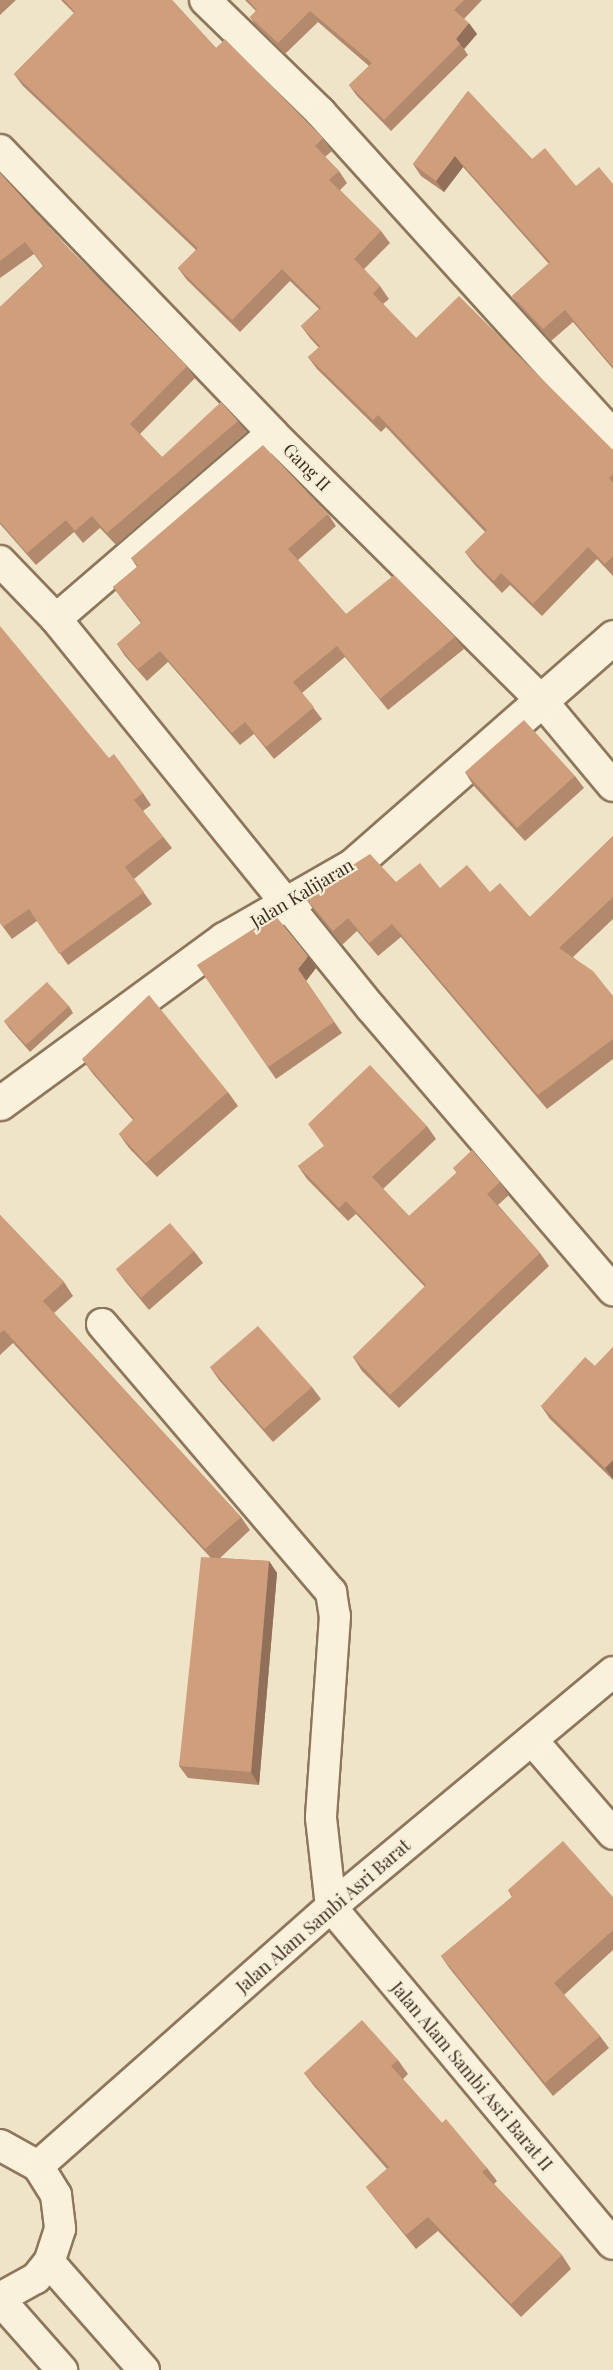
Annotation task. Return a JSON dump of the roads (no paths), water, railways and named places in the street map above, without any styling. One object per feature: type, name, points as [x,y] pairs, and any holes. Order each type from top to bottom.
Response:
[{"type":"street","points":[[205,0],[320,112],[613,435]]},
{"type":"street","name":"Gang II","points":[[0,150],[272,433],[541,700],[613,786]]},
{"type":"street","points":[[56,619],[272,433]]},
{"type":"street","points":[[0,561],[56,619],[285,905],[613,1290]]},
{"type":"street","name":"Jalan Kalijaran","points":[[5,1090],[177,970],[353,865],[613,637]]},
{"type":"street","points":[[102,1324],[331,1592],[335,1616],[321,1818],[330,1907]]},
{"type":"street","name":"Jalan Alam Sambi Asri Barat","points":[[38,2166],[330,1907],[613,1672]]},
{"type":"street","points":[[532,1740],[613,1834]]},
{"type":"street","name":"Jalan Alam Sambi Asri Barat II","points":[[330,1907],[613,2244]]},
{"type":"street","points":[[0,2145],[38,2166],[56,2195],[60,2229],[49,2262],[27,2285],[0,2299],[62,2370]]},
{"type":"street","points":[[49,2262],[144,2370]]}]
